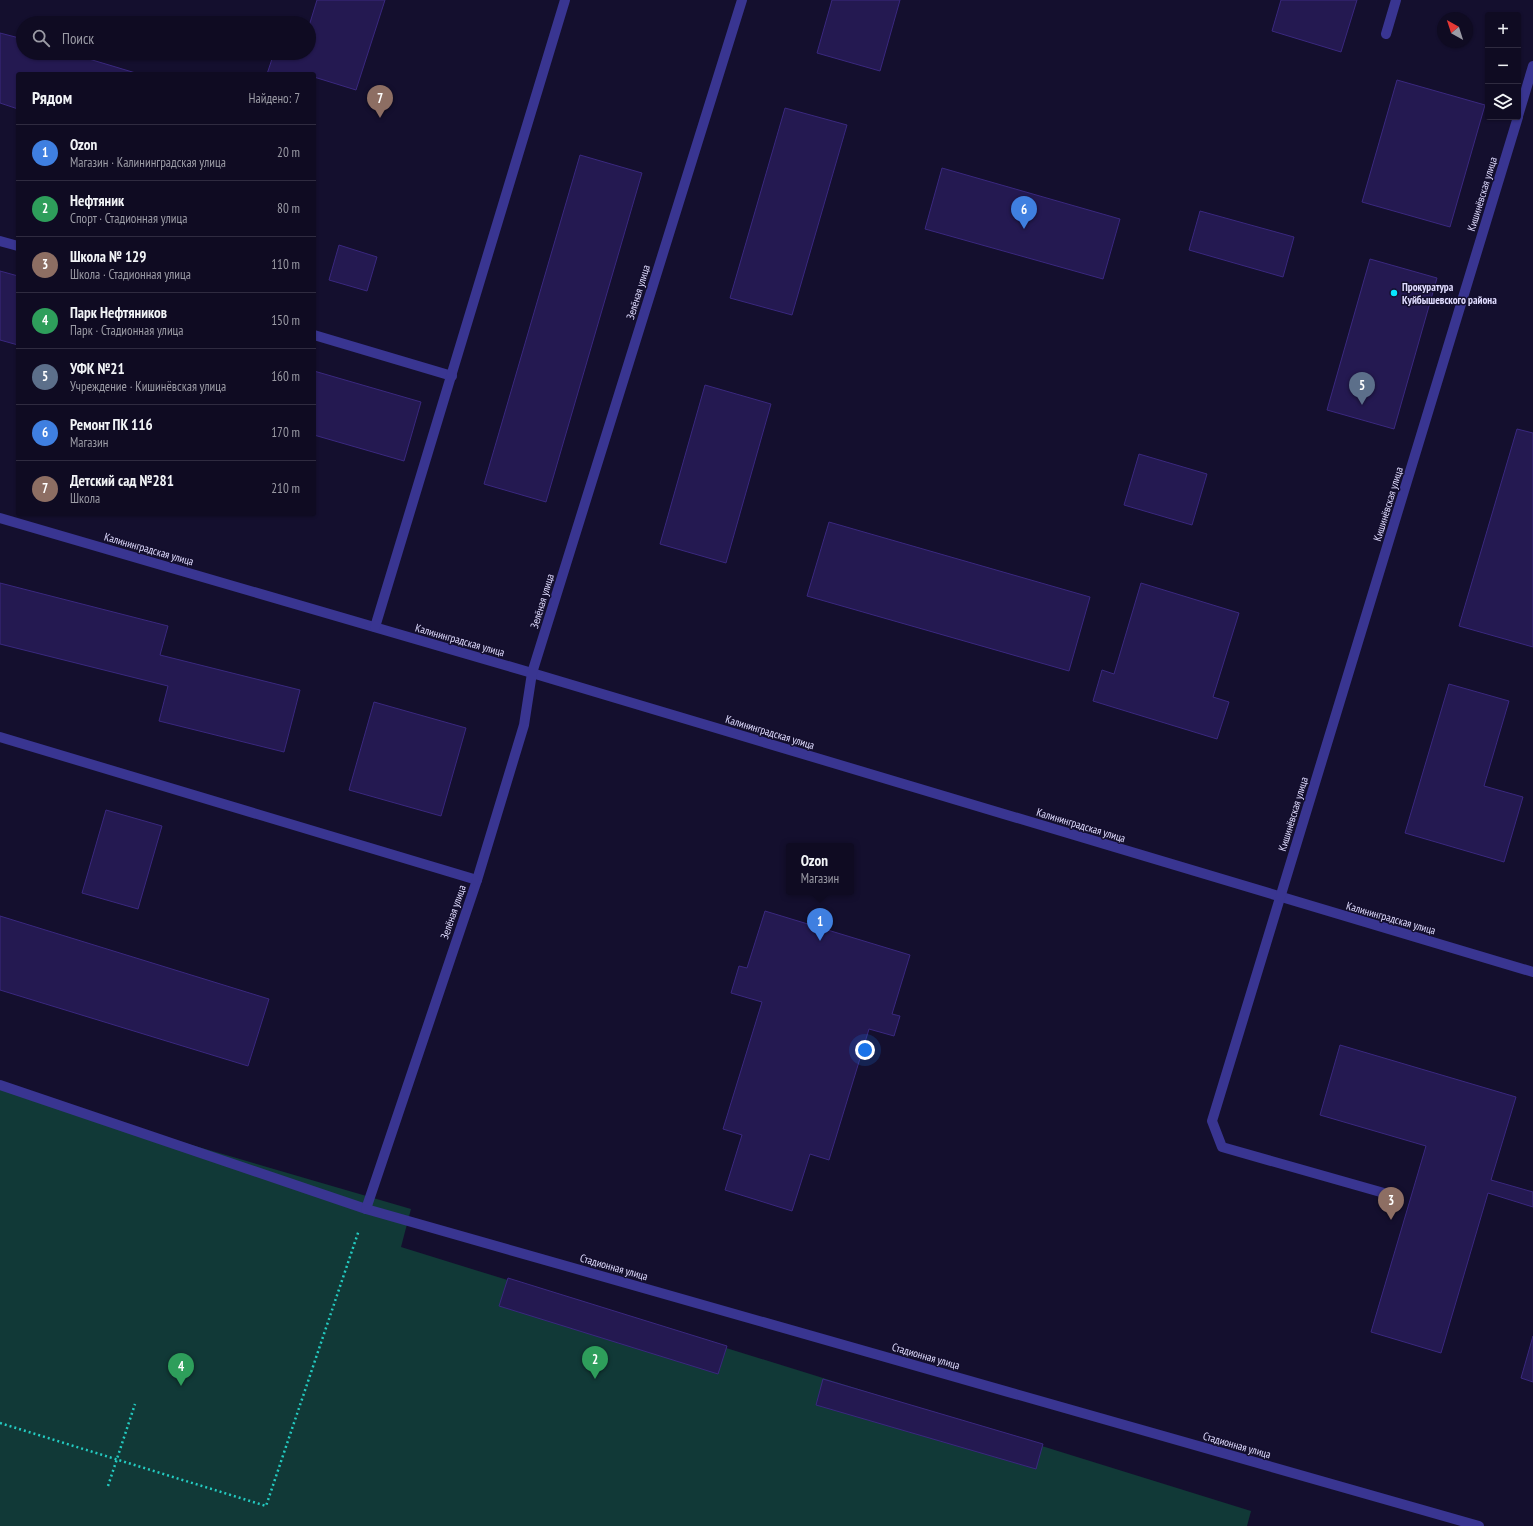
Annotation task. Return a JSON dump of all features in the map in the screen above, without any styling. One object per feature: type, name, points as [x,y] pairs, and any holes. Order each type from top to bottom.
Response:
[{"type":"street","points":[[375,628],[565,0]]},
{"type":"street","name":"Зелёная улица","points":[[366,1209],[477,880],[524,724],[532,673],[742,0]]},
{"type":"street","points":[[1386,34],[1396,0]]},
{"type":"street","name":"Кишинёвская улица","points":[[1521,106],[1533,66]]},
{"type":"street","name":"Кишинёвская улица","points":[[1384,1193],[1222,1147],[1212,1121],[1517,120]]},
{"type":"street","points":[[0,241],[16,245]]},
{"type":"street","points":[[316,336],[452,376]]},
{"type":"street","name":"Калининградская улица","points":[[0,518],[532,673],[1280,898],[1533,972]]},
{"type":"street","points":[[0,737],[477,880]]},
{"type":"street","name":"Стадионная улица","points":[[0,1084],[366,1209],[1479,1526]]},
{"type":"path","points":[[0,1423],[266,1506],[366,1209]]},
{"type":"path","points":[[108,1486],[135,1404]]},
{"type":"green space","points":[[0,1089],[411,1209],[401,1247],[1251,1511],[1247,1526],[0,1526]]},
{"type":"building","points":[[317,0],[385,0],[356,90],[316,78],[316,72],[268,72],[272,60],[316,60],[316,16],[312,16]]},
{"type":"building","points":[[832,0],[900,0],[880,71],[817,53]]},
{"type":"building","points":[[1281,0],[1357,0],[1341,52],[1272,31]]},
{"type":"building","points":[[0,33],[16,37],[16,60],[92,60],[132,72],[16,72],[16,108],[0,103]]},
{"type":"building","points":[[1397,80],[1485,105],[1450,227],[1362,202]]},
{"type":"building","points":[[785,108],[847,125],[792,315],[730,298]]},
{"type":"building","points":[[580,155],[642,173],[546,502],[484,484]]},
{"type":"building","points":[[942,168],[1120,219],[1103,279],[925,229]]},
{"type":"building","points":[[1200,211],[1294,237],[1283,277],[1189,250]]},
{"type":"building","points":[[339,245],[377,257],[367,291],[329,280]]},
{"type":"building","points":[[1370,259],[1437,278],[1394,429],[1327,410]]},
{"type":"building","points":[[0,271],[16,275],[16,344],[0,340]]},
{"type":"building","points":[[316,372],[421,402],[404,461],[316,436]]},
{"type":"building","points":[[705,385],[771,404],[726,563],[660,544]]},
{"type":"building","points":[[1517,429],[1533,433],[1533,647],[1459,626]]},
{"type":"building","points":[[1139,454],[1207,474],[1192,525],[1124,505]]},
{"type":"building","points":[[829,522],[1090,597],[1069,671],[807,596]]},
{"type":"building","points":[[0,583],[168,626],[160,655],[300,690],[284,752],[159,721],[168,686],[0,644]]},
{"type":"building","points":[[1141,583],[1239,613],[1213,697],[1229,702],[1217,739],[1093,701],[1102,670],[1114,674]]},
{"type":"building","points":[[1449,684],[1509,701],[1484,786],[1523,797],[1504,862],[1405,833]]},
{"type":"building","points":[[374,702],[466,728],[441,816],[349,790]]},
{"type":"building","points":[[106,810],[162,826],[138,909],[82,893]]},
{"type":"building","points":[[765,911],[910,955],[892,1014],[900,1016],[894,1036],[869,1029],[829,1160],[810,1154],[792,1211],[725,1190],[742,1135],[723,1129],[762,1002],[731,993],[739,966],[747,968]]},
{"type":"building","points":[[0,916],[269,999],[248,1066],[0,990]]},
{"type":"building","points":[[1340,1045],[1516,1097],[1491,1180],[1533,1192],[1533,1207],[1488,1193],[1441,1353],[1371,1332],[1426,1146],[1320,1115]]},
{"type":"building","points":[[508,1278],[727,1346],[718,1374],[499,1306]]},
{"type":"building","points":[[1533,1336],[1533,1382],[1521,1378]]},
{"type":"building","points":[[823,1379],[1043,1444],[1036,1469],[816,1405]]},
{"type":"place","name":"Детский сад №281","points":[[380,118]]},
{"type":"place","name":"Ремонт ПК 116","points":[[1024,229]]},
{"type":"place","name":"Прокуратура Куйбышевского района","points":[[1394,293]]},
{"type":"place","name":"УФК №21","points":[[1362,405]]},
{"type":"place","name":"Ozon","points":[[820,941]]},
{"type":"place","name":"Школа № 129","points":[[1391,1220]]},
{"type":"place","name":"Нефтяник","points":[[595,1379]]},
{"type":"place","name":"Парк Нефтяников","points":[[181,1386]]}]
